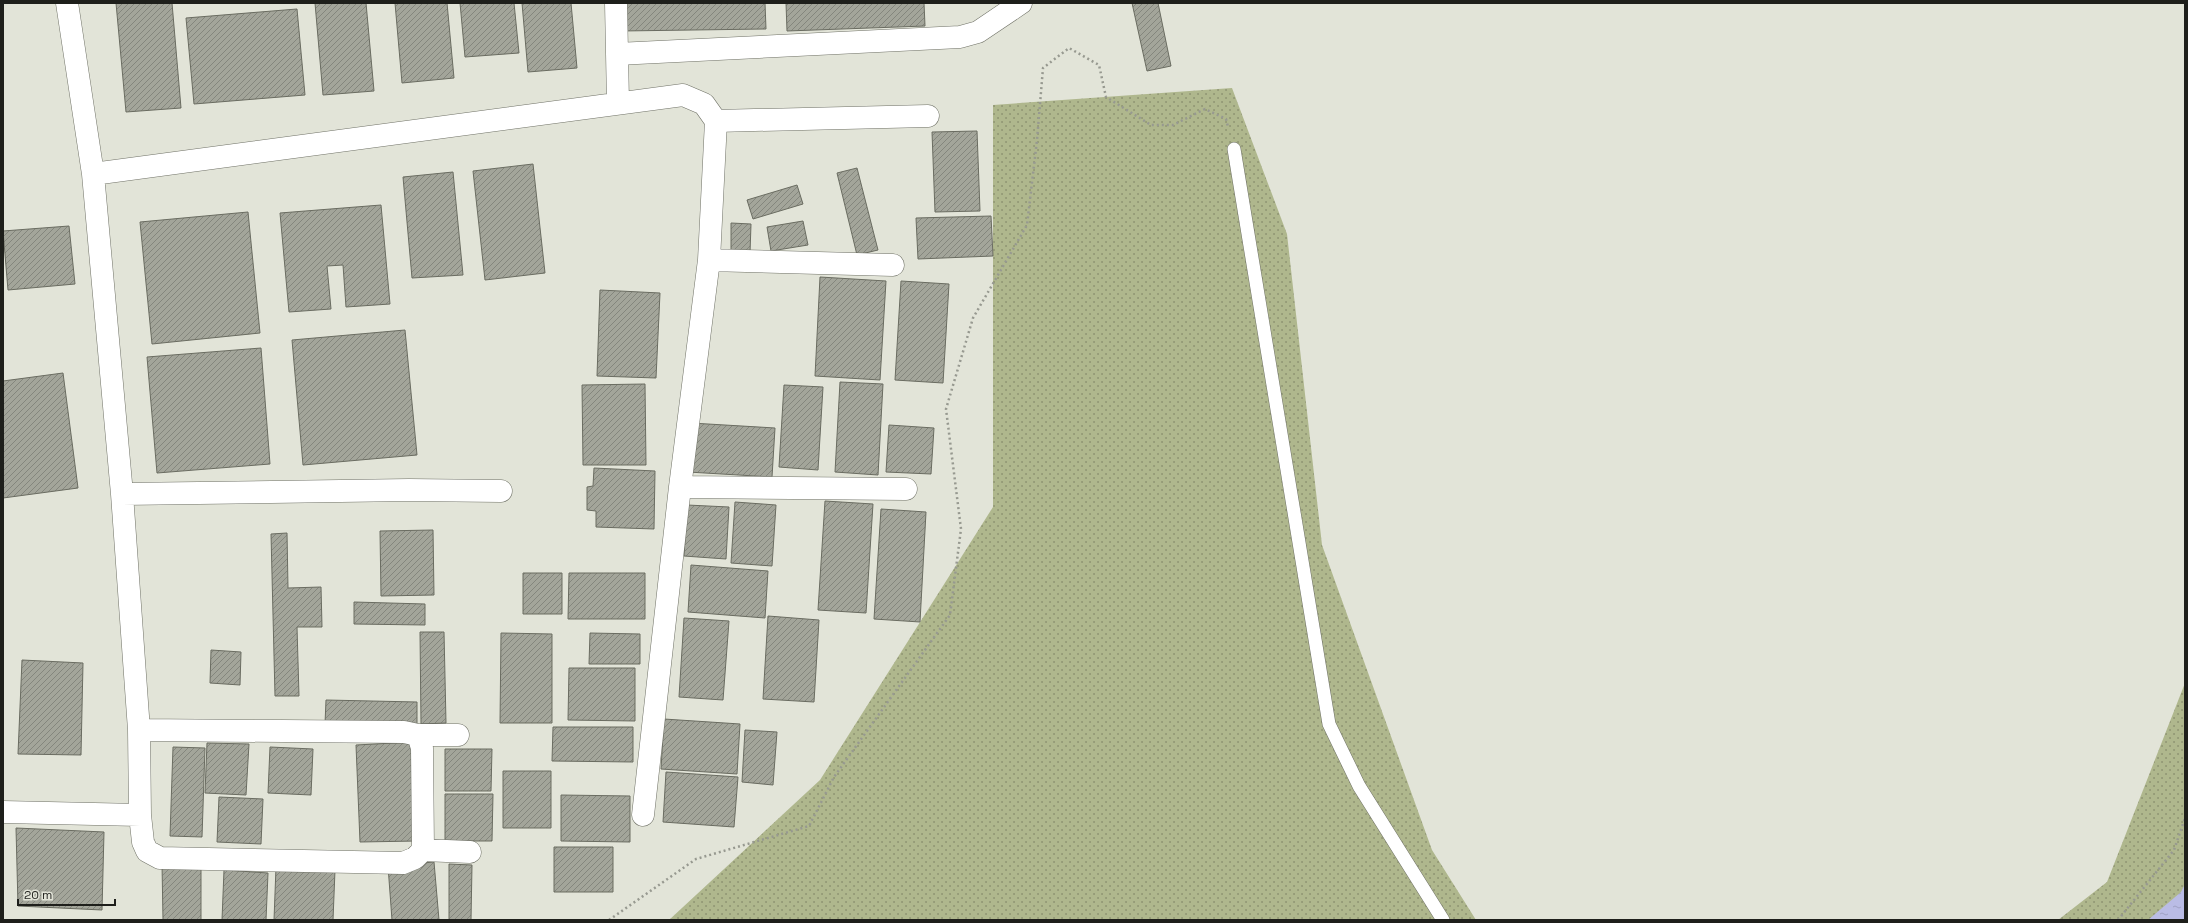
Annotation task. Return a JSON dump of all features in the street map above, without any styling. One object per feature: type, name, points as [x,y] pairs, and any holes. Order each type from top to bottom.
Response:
[{"type":"street","points":[[67,3],[93,174],[122,494],[139,730],[140,815],[143,842],[147,851],[160,858],[403,862],[415,858],[423,850],[422,748],[418,735]]},
{"type":"street","points":[[616,3],[618,103]]},
{"type":"street","points":[[617,54],[960,36],[978,32],[1021,3]]},
{"type":"street","points":[[93,174],[683,95],[704,104],[716,121],[709,260],[680,487],[643,815]]},
{"type":"street","points":[[716,121],[928,116]]},
{"type":"street","points":[[709,260],[893,265]]},
{"type":"street","points":[[680,487],[906,489]]},
{"type":"street","points":[[122,494],[409,490],[501,491]]},
{"type":"street","points":[[139,730],[404,732],[418,735],[458,736]]},
{"type":"street","points":[[3,812],[140,815]]},
{"type":"street","points":[[423,850],[470,852]]},
{"type":"lane","points":[[1234,149],[1329,724],[1358,786],[1442,920]]},
{"type":"path","points":[[609,920],[696,859],[809,826],[834,777],[950,614],[961,529],[946,409],[973,318],[1027,225],[1037,140],[1043,68],[1069,48],[1099,66],[1106,97],[1151,126],[1173,125],[1205,109],[1226,119],[1234,149]]},
{"type":"path","points":[[2118,920],[2174,850],[2185,818]]},
{"type":"green space","points":[[1232,88],[1287,234],[1322,545],[1432,850],[1476,920],[669,920],[820,780],[993,507],[993,105]]},
{"type":"green space","points":[[2185,683],[2185,920],[2058,920],[2107,882]]},
{"type":"water","points":[[2185,884],[2185,920],[2148,920],[2181,892]]},
{"type":"building","points":[[116,3],[172,3],[181,108],[126,112]]},
{"type":"building","points":[[315,3],[366,3],[374,91],[323,95]]},
{"type":"building","points":[[395,3],[447,3],[454,78],[402,83]]},
{"type":"building","points":[[460,3],[514,3],[519,53],[465,57]]},
{"type":"building","points":[[522,3],[571,3],[577,68],[528,72]]},
{"type":"building","points":[[621,3],[765,3],[766,29],[621,31]]},
{"type":"building","points":[[786,3],[924,3],[925,26],[787,31]]},
{"type":"building","points":[[1132,3],[1158,3],[1171,66],[1147,71]]},
{"type":"building","points":[[297,9],[305,95],[194,104],[186,18]]},
{"type":"building","points":[[977,131],[980,211],[935,212],[932,132]]},
{"type":"building","points":[[533,164],[545,273],[485,280],[473,171]]},
{"type":"building","points":[[857,168],[878,250],[857,255],[837,173]]},
{"type":"building","points":[[453,172],[463,275],[412,278],[403,177]]},
{"type":"building","points":[[797,185],[803,204],[753,219],[747,200]]},
{"type":"building","points":[[381,205],[390,304],[346,307],[343,265],[327,266],[331,309],[289,312],[280,213]]},
{"type":"building","points":[[248,212],[260,333],[152,344],[140,222]]},
{"type":"building","points":[[991,216],[993,256],[918,259],[916,218]]},
{"type":"building","points":[[803,221],[808,245],[771,251],[767,227]]},
{"type":"building","points":[[731,223],[751,224],[750,253],[731,253]]},
{"type":"building","points":[[69,226],[75,284],[8,290],[3,231]]},
{"type":"building","points":[[820,277],[886,281],[880,380],[815,376]]},
{"type":"building","points":[[901,281],[949,284],[943,383],[895,380]]},
{"type":"building","points":[[600,290],[660,293],[656,378],[597,376]]},
{"type":"building","points":[[405,330],[417,455],[303,465],[292,340]]},
{"type":"building","points":[[261,348],[270,464],[157,473],[147,357]]},
{"type":"building","points":[[63,373],[78,488],[3,498],[3,381]]},
{"type":"building","points":[[840,382],[883,384],[878,475],[835,472]]},
{"type":"building","points":[[645,384],[646,465],[583,465],[582,385]]},
{"type":"building","points":[[784,385],[823,387],[818,470],[779,467]]},
{"type":"building","points":[[691,423],[775,428],[772,477],[688,472]]},
{"type":"building","points":[[889,425],[934,428],[931,474],[886,472]]},
{"type":"building","points":[[594,468],[655,471],[654,529],[596,527],[596,511],[587,510],[587,487],[593,486]]},
{"type":"building","points":[[825,501],[873,504],[866,613],[818,610]]},
{"type":"building","points":[[735,502],[776,505],[772,566],[731,563]]},
{"type":"building","points":[[687,505],[729,507],[726,559],[684,556]]},
{"type":"building","points":[[881,509],[926,512],[920,622],[874,619]]},
{"type":"building","points":[[433,530],[434,595],[381,596],[380,531]]},
{"type":"building","points":[[287,533],[288,588],[321,587],[322,627],[297,627],[299,696],[275,696],[271,534]]},
{"type":"building","points":[[691,565],[768,571],[765,618],[688,612]]},
{"type":"building","points":[[523,573],[562,573],[562,614],[523,614]]},
{"type":"building","points":[[569,573],[645,573],[645,619],[568,619]]},
{"type":"building","points":[[354,602],[425,604],[425,625],[354,624]]},
{"type":"building","points":[[768,616],[819,620],[814,702],[763,699]]},
{"type":"building","points":[[684,618],[729,621],[723,700],[679,697]]},
{"type":"building","points":[[420,632],[444,632],[446,723],[421,724]]},
{"type":"building","points":[[501,633],[552,634],[552,723],[500,723]]},
{"type":"building","points":[[590,633],[640,634],[640,664],[589,664]]},
{"type":"building","points":[[211,650],[241,652],[240,685],[210,683]]},
{"type":"building","points":[[22,660],[83,663],[81,755],[18,754]]},
{"type":"building","points":[[569,668],[635,668],[635,721],[568,720]]},
{"type":"building","points":[[326,700],[417,702],[417,725],[325,724]]},
{"type":"building","points":[[664,719],[740,724],[737,774],[661,769]]},
{"type":"building","points":[[553,727],[633,727],[633,762],[552,761]]},
{"type":"building","points":[[745,730],[777,732],[773,785],[742,782]]},
{"type":"building","points":[[413,742],[417,841],[360,842],[356,745]]},
{"type":"building","points":[[207,743],[249,744],[246,795],[205,793]]},
{"type":"building","points":[[173,747],[205,748],[202,837],[170,836]]},
{"type":"building","points":[[270,747],[313,749],[311,795],[268,793]]},
{"type":"building","points":[[445,749],[492,749],[491,791],[445,791]]},
{"type":"building","points":[[503,771],[551,771],[551,828],[503,828]]},
{"type":"building","points":[[666,772],[738,777],[734,827],[663,822]]},
{"type":"building","points":[[445,794],[493,794],[492,841],[445,841]]},
{"type":"building","points":[[561,795],[630,796],[630,842],[561,841]]},
{"type":"building","points":[[219,797],[263,799],[261,844],[217,842]]},
{"type":"building","points":[[16,828],[104,832],[102,910],[18,906]]},
{"type":"building","points":[[554,847],[613,847],[613,892],[554,892]]},
{"type":"building","points":[[434,862],[439,920],[392,920],[388,866]]},
{"type":"building","points":[[162,864],[201,864],[201,920],[163,920]]},
{"type":"building","points":[[449,864],[472,865],[471,920],[449,920]]},
{"type":"building","points":[[276,867],[335,870],[333,920],[274,920]]},
{"type":"building","points":[[224,870],[268,873],[266,920],[222,920]]}]
